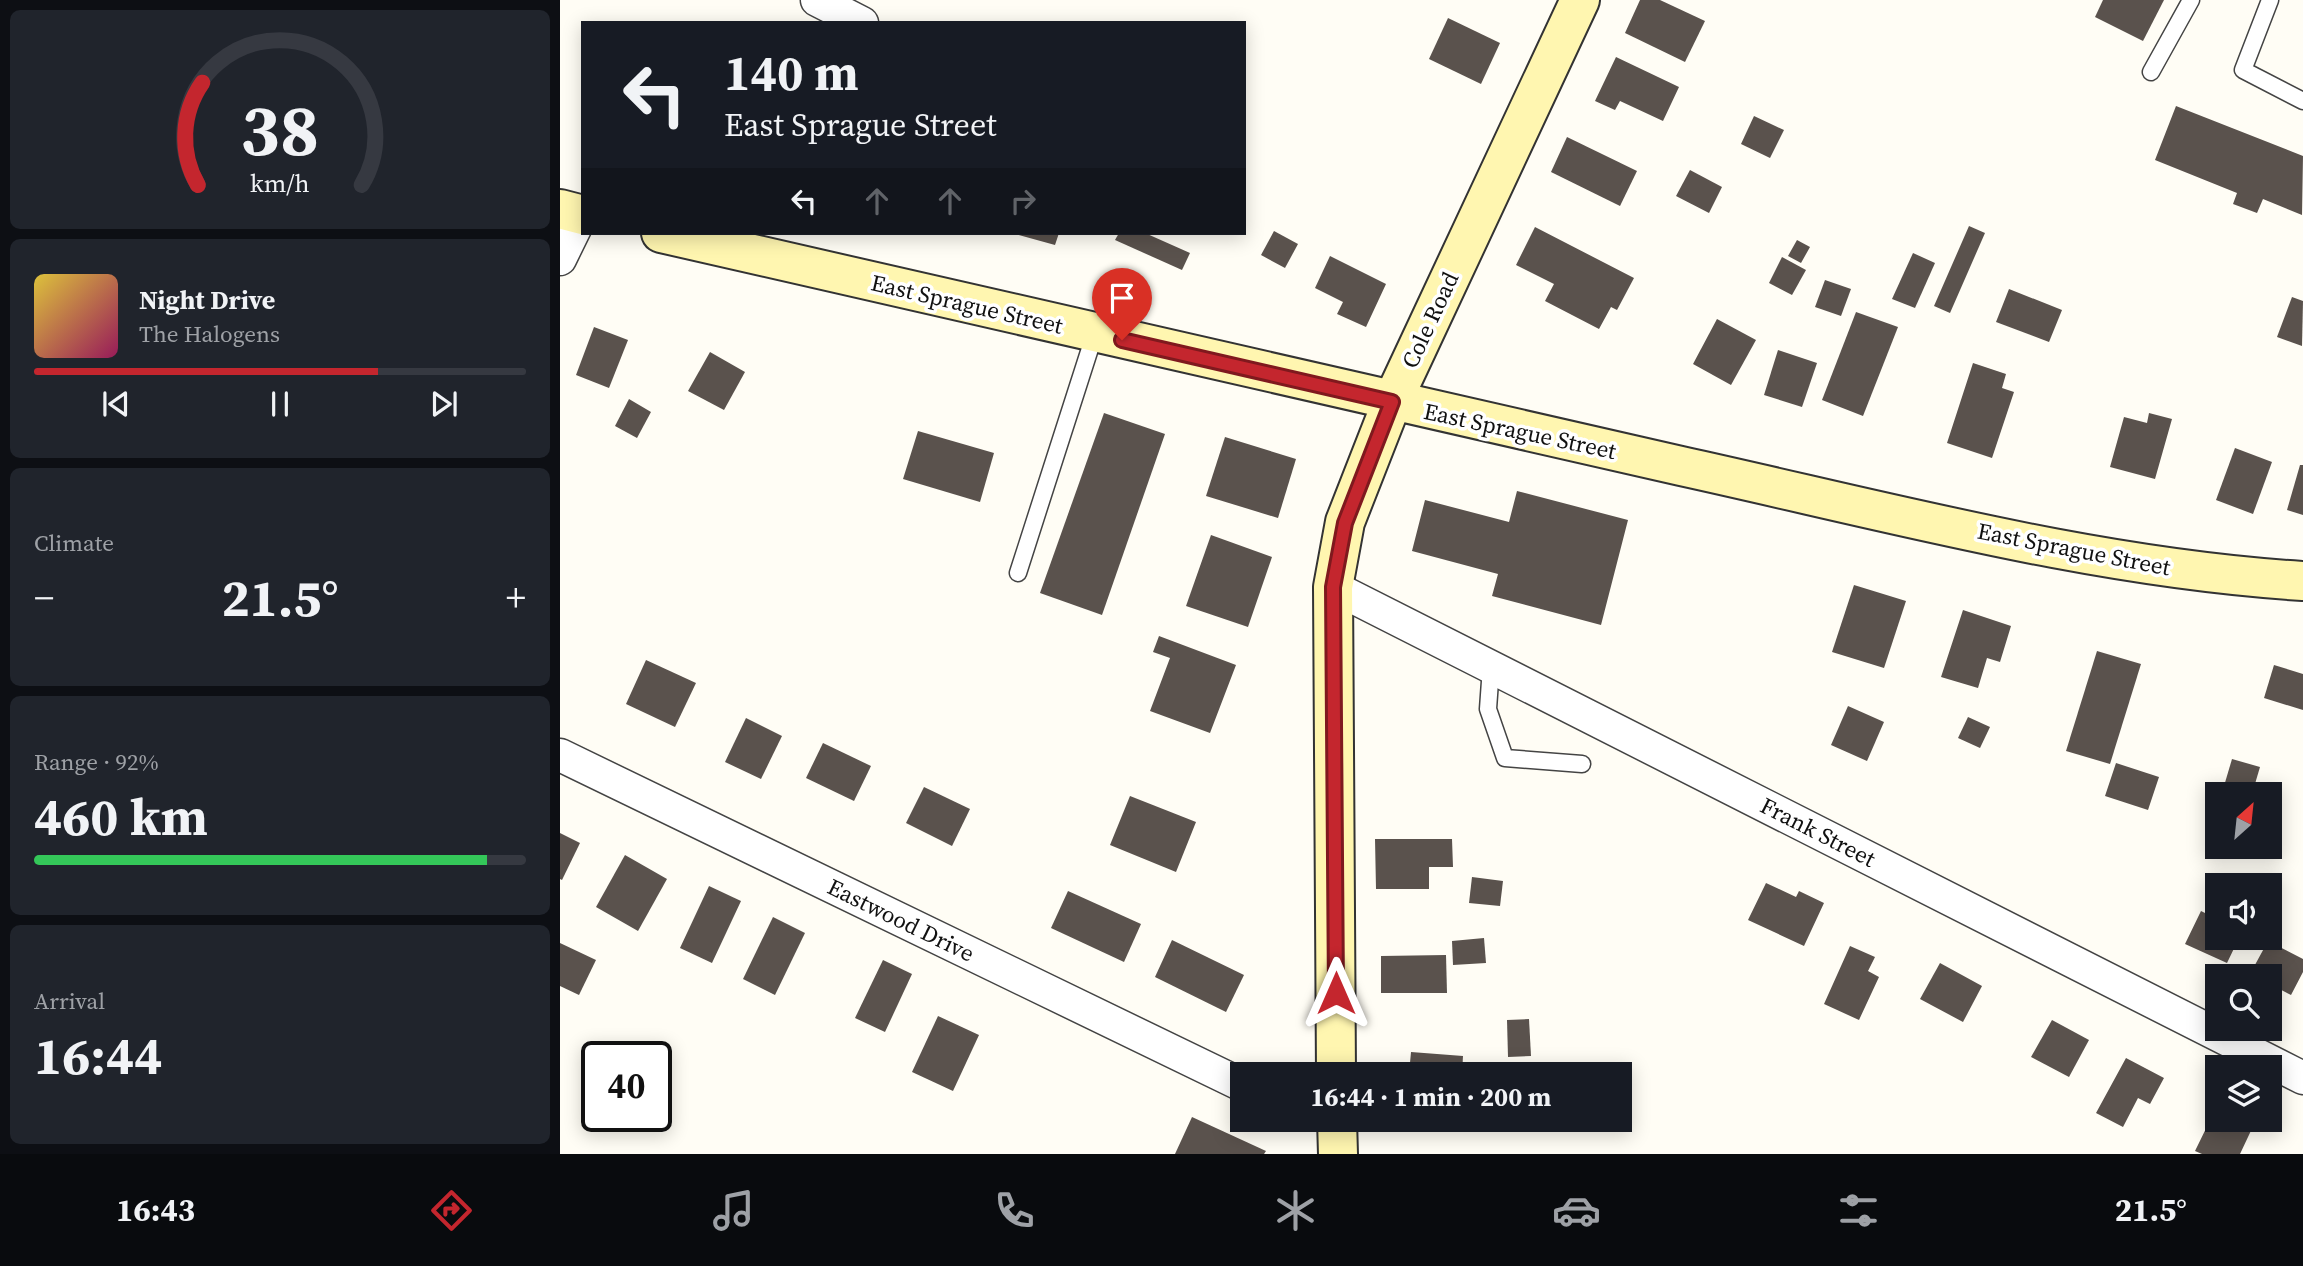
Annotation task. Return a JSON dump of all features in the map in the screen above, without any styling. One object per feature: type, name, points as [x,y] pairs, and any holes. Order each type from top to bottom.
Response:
[{"type":"street","points":[[817,0],[858,21]]},
{"type":"street","name":"Cole Road","points":[[1336,1062],[1333,587],[1345,523],[1392,402],[1580,0]]},
{"type":"street","points":[[560,209],[581,214]]},
{"type":"street","points":[[560,259],[581,219]]},
{"type":"street","name":"East Sprague Street","points":[[669,235],[1392,402],[2019,540],[2147,565],[2237,577],[2303,581]]},
{"type":"street","name":"Frank Street","points":[[1333,587],[2303,1078]]},
{"type":"street","name":"Eastwood Drive","points":[[560,755],[1230,1079]]},
{"type":"lane","points":[[2151,72],[2191,0]]},
{"type":"lane","points":[[2270,0],[2243,71],[2303,101]]},
{"type":"lane","points":[[1018,573],[1095,333]]},
{"type":"lane","points":[[1491,667],[1488,709],[1505,758],[1582,764]]},
{"type":"building","points":[[1640,0],[1660,0],[1705,21],[1685,62],[1625,33]]},
{"type":"building","points":[[2103,0],[2164,0],[2143,41],[2095,17]]},
{"type":"building","points":[[1448,18],[1500,43],[1481,84],[1429,59]]},
{"type":"building","points":[[1616,57],[1679,87],[1663,121],[1620,101],[1615,110],[1595,101]]},
{"type":"building","points":[[2176,106],[2303,156],[2302,215],[2263,199],[2257,213],[2233,204],[2237,193],[2155,160]]},
{"type":"building","points":[[1754,116],[1784,130],[1770,158],[1741,144]]},
{"type":"building","points":[[1567,137],[1637,171],[1620,206],[1551,172]]},
{"type":"building","points":[[1690,170],[1722,187],[1709,213],[1676,196]]},
{"type":"building","points":[[1969,226],[1985,233],[1950,313],[1934,306]]},
{"type":"building","points":[[1535,227],[1634,278],[1617,310],[1611,307],[1599,329],[1545,301],[1554,284],[1516,265]]},
{"type":"building","points":[[1274,231],[1298,244],[1285,268],[1261,255]]},
{"type":"building","points":[[1018,235],[1058,235],[1055,245]]},
{"type":"building","points":[[1118,235],[1150,235],[1190,253],[1182,270],[1115,240]]},
{"type":"building","points":[[1797,240],[1810,247],[1801,263],[1788,256]]},
{"type":"building","points":[[1913,253],[1935,263],[1915,308],[1892,299]]},
{"type":"building","points":[[1330,256],[1386,284],[1366,327],[1337,314],[1343,302],[1315,288]]},
{"type":"building","points":[[1782,257],[1806,270],[1792,295],[1769,283]]},
{"type":"building","points":[[1825,280],[1851,289],[1841,316],[1815,307]]},
{"type":"building","points":[[2009,289],[2062,310],[2049,342],[1996,322]]},
{"type":"building","points":[[2292,297],[2303,301],[2302,346],[2277,337]]},
{"type":"building","points":[[1856,312],[1898,327],[1863,416],[1822,400]]},
{"type":"building","points":[[1717,319],[1756,340],[1731,385],[1693,364]]},
{"type":"building","points":[[594,327],[628,340],[609,388],[576,375]]},
{"type":"building","points":[[1778,350],[1817,363],[1802,407],[1764,395]]},
{"type":"building","points":[[710,352],[745,372],[724,410],[688,391]]},
{"type":"building","points":[[1973,363],[2006,374],[2002,388],[2014,392],[1992,458],[1947,443]]},
{"type":"building","points":[[629,399],[651,412],[637,438],[615,426]]},
{"type":"building","points":[[1104,413],[1165,434],[1102,615],[1040,593]]},
{"type":"building","points":[[2149,413],[2172,419],[2155,479],[2110,467],[2124,417],[2147,423]]},
{"type":"building","points":[[918,431],[994,453],[980,502],[903,479]]},
{"type":"building","points":[[1225,437],[1296,459],[1278,518],[1206,496]]},
{"type":"building","points":[[2235,448],[2272,462],[2253,514],[2216,500]]},
{"type":"building","points":[[2300,465],[2303,465],[2303,515],[2287,510]]},
{"type":"building","points":[[1517,491],[1628,520],[1601,625],[1492,596],[1498,574],[1412,551],[1425,500],[1509,522]]},
{"type":"building","points":[[1211,535],[1272,557],[1248,627],[1186,606]]},
{"type":"building","points":[[1854,585],[1906,601],[1884,668],[1832,652]]},
{"type":"building","points":[[1963,610],[2011,626],[2000,662],[1987,658],[1978,688],[1941,677]]},
{"type":"building","points":[[1159,636],[1236,665],[1210,733],[1150,711],[1170,658],[1153,652]]},
{"type":"building","points":[[2097,651],[2141,664],[2110,764],[2066,751]]},
{"type":"building","points":[[646,660],[696,683],[675,727],[626,704]]},
{"type":"building","points":[[2274,665],[2303,674],[2303,710],[2264,698]]},
{"type":"building","points":[[1848,706],[1884,722],[1867,761],[1831,745]]},
{"type":"building","points":[[1968,717],[1990,727],[1980,748],[1958,738]]},
{"type":"building","points":[[746,718],[782,736],[761,779],[725,762]]},
{"type":"building","points":[[823,743],[871,766],[854,801],[806,778]]},
{"type":"building","points":[[2232,759],[2260,767],[2256,782],[2225,782]]},
{"type":"building","points":[[2116,763],[2159,777],[2148,810],[2105,796]]},
{"type":"building","points":[[924,787],[970,809],[952,846],[906,823]]},
{"type":"building","points":[[1130,796],[1196,822],[1176,872],[1110,845]]},
{"type":"building","points":[[560,833],[580,843],[562,880],[560,879]]},
{"type":"building","points":[[1375,839],[1452,839],[1453,867],[1429,867],[1429,889],[1376,889]]},
{"type":"building","points":[[625,855],[667,879],[638,931],[596,907]]},
{"type":"building","points":[[1472,877],[1503,881],[1500,906],[1469,903]]},
{"type":"building","points":[[1766,883],[1796,897],[1799,891],[1824,903],[1804,946],[1748,920]]},
{"type":"building","points":[[709,886],[741,901],[712,963],[680,948]]},
{"type":"building","points":[[1068,891],[1141,924],[1124,962],[1051,928]]},
{"type":"building","points":[[2201,911],[2205,913],[2205,950],[2233,950],[2227,963],[2185,944]]},
{"type":"building","points":[[773,917],[805,933],[775,995],[743,979]]},
{"type":"building","points":[[1484,938],[1486,963],[1453,965],[1452,941]]},
{"type":"building","points":[[1172,940],[1244,975],[1226,1012],[1155,977]]},
{"type":"building","points":[[560,943],[596,960],[579,995],[560,986]]},
{"type":"building","points":[[1850,946],[1875,957],[1868,971],[1879,977],[1859,1020],[1824,1004]]},
{"type":"building","points":[[2282,948],[2303,959],[2303,972],[2291,995],[2282,990],[2282,964],[2255,964],[2263,950]]},
{"type":"building","points":[[1446,955],[1447,993],[1381,993],[1381,956]]},
{"type":"building","points":[[883,960],[912,974],[885,1032],[855,1018]]},
{"type":"building","points":[[1940,963],[1982,986],[1963,1022],[1920,999]]},
{"type":"building","points":[[938,1016],[979,1035],[953,1091],[912,1072]]},
{"type":"building","points":[[1529,1019],[1531,1056],[1508,1057],[1507,1020]]},
{"type":"building","points":[[2052,1020],[2089,1040],[2069,1077],[2031,1057]]},
{"type":"building","points":[[1411,1052],[1463,1056],[1463,1062],[1410,1062]]},
{"type":"building","points":[[2126,1058],[2164,1078],[2150,1104],[2138,1098],[2123,1127],[2096,1113]]},
{"type":"building","points":[[1192,1117],[1266,1151],[1264,1154],[1175,1154]]},
{"type":"building","points":[[2205,1131],[2250,1132],[2240,1154],[2202,1154],[2195,1151]]},
{"type":"route","points":[[1122,340],[1392,402],[1345,523],[1333,587],[1336,993]]}]
